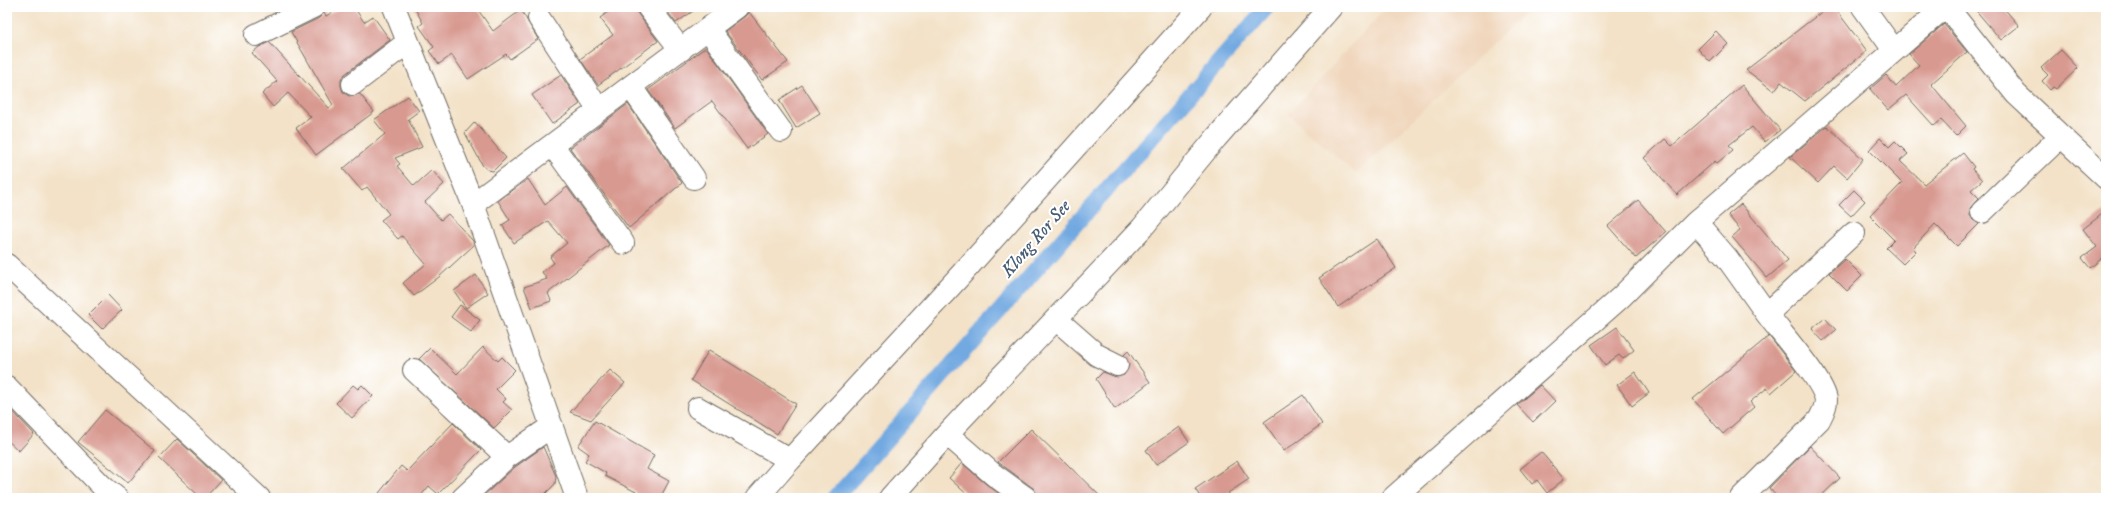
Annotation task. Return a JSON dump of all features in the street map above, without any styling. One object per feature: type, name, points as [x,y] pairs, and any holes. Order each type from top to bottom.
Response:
[{"type":"street","points":[[256,35],[313,7]]},
{"type":"street","points":[[394,7],[473,204],[577,498]]},
{"type":"street","points":[[648,7],[681,50]]},
{"type":"street","points":[[473,204],[709,30],[737,7]]},
{"type":"street","points":[[757,498],[790,460],[958,278],[1201,7]]},
{"type":"street","points":[[890,498],[947,434],[1142,228],[1216,138],[1331,7]]},
{"type":"street","points":[[1863,7],[1894,50]]},
{"type":"street","points":[[1392,498],[1621,297],[1696,222],[1894,50],[1946,7],[2016,94],[2106,178]]},
{"type":"street","points":[[539,18],[600,110]]},
{"type":"street","points":[[709,30],[781,131]]},
{"type":"street","points":[[353,84],[408,42]]},
{"type":"street","points":[[631,87],[694,178]]},
{"type":"street","points":[[1982,212],[2061,136]]},
{"type":"street","points":[[553,146],[623,243]]},
{"type":"street","points":[[1696,222],[1727,258],[1818,382],[1826,400],[1824,411],[1818,420],[1741,498]]},
{"type":"street","points":[[1767,314],[1854,233]]},
{"type":"street","points":[[7,265],[259,498]]},
{"type":"street","points":[[1056,319],[1097,355],[1117,365]]},
{"type":"street","points":[[414,370],[507,457]]},
{"type":"street","points":[[7,387],[102,486],[117,498]]},
{"type":"street","points":[[698,408],[790,460]]},
{"type":"street","points":[[463,498],[507,457],[552,426]]},
{"type":"street","points":[[947,434],[994,475],[1026,498]]},
{"type":"shaded area","points":[[1387,7],[1525,7],[1528,10],[1356,174],[1288,114]]},
{"type":"building","points":[[341,7],[354,7],[364,22],[373,16],[390,40],[345,74],[341,80],[343,92],[349,96],[360,94],[374,112],[316,155],[296,128],[311,117],[288,93],[273,107],[262,94],[277,81],[252,53],[259,47],[269,42],[329,108],[333,105],[291,32],[319,18],[324,13],[326,16]]},
{"type":"building","points":[[414,7],[476,7],[493,31],[521,10],[538,39],[510,59],[506,54],[468,79],[452,55],[439,64],[429,51],[434,47],[419,26],[423,23]]},
{"type":"building","points":[[615,7],[633,7],[658,41],[598,85],[580,59],[613,35],[600,18]]},
{"type":"building","points":[[664,7],[699,7],[676,23]]},
{"type":"building","points":[[1828,7],[1834,7],[1867,51],[1805,101],[1781,82],[1774,91],[1746,70]]},
{"type":"building","points":[[1973,7],[2003,7],[2019,26],[2001,40]]},
{"type":"building","points":[[749,12],[788,62],[762,80],[725,31]]},
{"type":"building","points":[[1944,24],[1967,52],[1931,84],[1966,126],[1956,136],[1941,120],[1934,126],[1906,95],[1888,110],[1870,89],[1886,75],[1896,87],[1919,65],[1909,54]]},
{"type":"building","points":[[1716,31],[1728,44],[1710,62],[1698,49]]},
{"type":"building","points":[[706,47],[768,134],[747,149],[712,101],[675,128],[648,90]]},
{"type":"building","points":[[2061,50],[2078,68],[2056,89],[2053,87],[2050,90],[2042,81],[2048,75],[2041,68]]},
{"type":"building","points":[[561,75],[580,104],[552,124],[532,95]]},
{"type":"building","points":[[802,85],[820,113],[796,128],[779,100]]},
{"type":"building","points":[[1742,85],[1780,130],[1765,142],[1752,127],[1729,145],[1733,150],[1717,163],[1715,161],[1677,195],[1644,158],[1665,139],[1672,146]]},
{"type":"building","points":[[408,96],[419,111],[408,119],[422,147],[395,158],[400,164],[397,166],[414,186],[432,170],[444,184],[425,202],[441,220],[448,214],[473,241],[474,245],[439,277],[414,296],[403,283],[426,264],[402,236],[398,239],[381,220],[389,214],[367,187],[362,191],[343,169],[385,134],[374,120]]},
{"type":"building","points":[[628,104],[682,183],[629,228],[570,148]]},
{"type":"building","points":[[475,122],[506,158],[493,171],[488,170],[483,166],[465,133]]},
{"type":"building","points":[[1827,126],[1863,159],[1847,178],[1834,166],[1818,183],[1790,157]]},
{"type":"building","points":[[1880,138],[1889,147],[1895,141],[1908,154],[1900,161],[1924,184],[1963,153],[1974,167],[1972,169],[1982,180],[1971,190],[1979,198],[1970,208],[1970,215],[1973,220],[1979,224],[1957,246],[1935,224],[1913,248],[1916,251],[1903,264],[1886,248],[1894,240],[1870,216],[1902,183],[1869,150]]},
{"type":"building","points":[[528,179],[545,205],[567,187],[609,245],[548,293],[551,301],[532,308],[524,287],[547,279],[542,272],[554,263],[550,257],[567,243],[548,221],[514,243],[502,225],[510,220],[498,201]]},
{"type":"building","points":[[1854,190],[1865,201],[1851,216],[1839,205]]},
{"type":"building","points":[[1638,200],[1666,232],[1636,258],[1608,226]]},
{"type":"building","points":[[1741,204],[1788,260],[1767,278],[1732,237],[1740,230],[1728,215]]},
{"type":"building","points":[[2106,211],[2106,258],[2105,256],[2090,268],[2082,258],[2097,247],[2083,229]]},
{"type":"building","points":[[1377,239],[1396,268],[1338,307],[1319,278]]},
{"type":"building","points":[[1845,259],[1862,276],[1847,291],[1829,273]]},
{"type":"building","points":[[476,275],[488,293],[466,308],[454,291]]},
{"type":"building","points":[[108,295],[122,310],[102,329],[88,315]]},
{"type":"building","points":[[460,305],[480,320],[471,332],[451,317]]},
{"type":"building","points":[[1825,318],[1836,330],[1823,341],[1812,329]]},
{"type":"building","points":[[1617,327],[1634,350],[1623,359],[1619,355],[1605,365],[1591,345]]},
{"type":"building","points":[[1769,336],[1796,371],[1771,393],[1767,388],[1750,402],[1754,407],[1723,434],[1693,399]]},
{"type":"building","points":[[483,347],[498,361],[502,357],[515,370],[496,389],[506,399],[503,402],[512,410],[494,428],[419,359],[430,348],[457,374]]},
{"type":"building","points":[[709,350],[796,404],[777,434],[691,380]]},
{"type":"building","points":[[1128,351],[1150,382],[1115,409],[1096,379],[1103,372],[1117,377],[1124,375],[1129,365],[1124,355]]},
{"type":"building","points":[[610,370],[625,383],[591,420],[570,412]]},
{"type":"building","points":[[1635,372],[1649,393],[1632,406],[1617,385]]},
{"type":"building","points":[[353,385],[358,389],[362,385],[373,396],[352,418],[336,403]]},
{"type":"building","points":[[1540,385],[1555,401],[1533,422],[1517,405]]},
{"type":"building","points":[[1303,395],[1322,424],[1284,451],[1264,422]]},
{"type":"building","points":[[7,405],[34,434],[19,451],[7,440]]},
{"type":"building","points":[[105,410],[155,451],[128,483],[78,442]]},
{"type":"building","points":[[595,421],[654,455],[647,469],[669,481],[660,498],[633,498],[636,492],[605,476],[606,473],[585,461],[589,454],[578,446]]},
{"type":"building","points":[[453,423],[481,450],[438,494],[429,486],[419,498],[375,498],[401,466],[407,471]]},
{"type":"building","points":[[1179,427],[1189,442],[1156,465],[1146,450]]},
{"type":"building","points":[[1031,429],[1102,498],[1038,498],[1033,488],[998,462]]},
{"type":"building","points":[[177,439],[221,480],[205,498],[201,498],[159,458]]},
{"type":"building","points":[[1810,446],[1840,478],[1819,498],[1778,498],[1769,488]]},
{"type":"building","points":[[543,447],[556,476],[555,484],[541,498],[481,498],[515,467]]},
{"type":"building","points":[[1541,452],[1564,479],[1547,493],[1537,480],[1532,484],[1520,469]]},
{"type":"building","points":[[1237,461],[1249,479],[1228,493],[1233,498],[1201,498],[1195,489]]},
{"type":"building","points":[[962,463],[1005,498],[971,498],[949,478]]},
{"type":"waterway","name":"Klong Ror See","points":[[835,498],[1267,7]]}]
